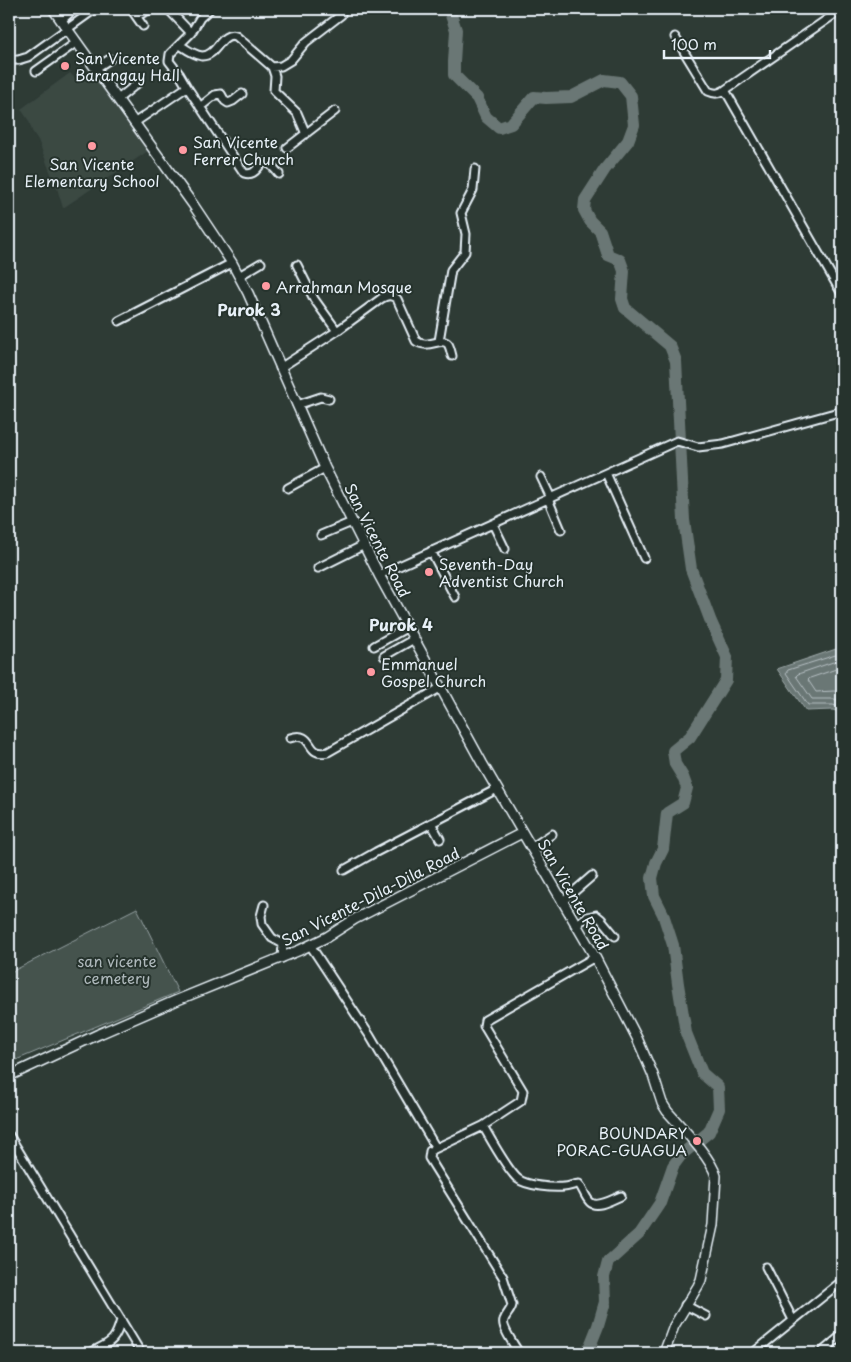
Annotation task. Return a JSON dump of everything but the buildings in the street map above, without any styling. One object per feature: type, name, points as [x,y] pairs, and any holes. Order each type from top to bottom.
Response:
[{"type":"street","name":"San Vicente Road","points":[[53,9],[194,206],[232,263],[248,293],[325,468],[379,575],[482,764],[595,957],[637,1038],[653,1075],[662,1103],[714,1169],[716,1176],[713,1225],[700,1280],[674,1326],[664,1353]]},
{"type":"street","points":[[64,25],[74,9]]},
{"type":"street","points":[[9,60],[28,57],[64,25],[95,9]]},
{"type":"street","points":[[131,9],[143,26]]},
{"type":"street","points":[[136,16],[151,9]]},
{"type":"street","points":[[168,9],[191,33]]},
{"type":"street","points":[[210,9],[200,18],[191,33],[170,54],[169,61],[244,173],[252,173],[266,162],[270,163],[279,174]]},
{"type":"street","points":[[675,37],[708,91],[719,94],[842,9]]},
{"type":"street","points":[[272,67],[281,66],[290,60],[301,47],[341,14]]},
{"type":"street","points":[[180,44],[202,56],[215,49],[226,37],[234,35],[272,67],[275,76],[274,91],[298,113],[306,134]]},
{"type":"street","points":[[36,72],[77,42]]},
{"type":"street","points":[[96,68],[110,59]]},
{"type":"street","points":[[118,99],[139,82]]},
{"type":"street","points":[[134,123],[187,87]]},
{"type":"street","points":[[725,90],[842,294]]},
{"type":"street","points":[[200,107],[217,94],[221,94],[228,103],[242,94]]},
{"type":"street","points":[[287,148],[335,111]]},
{"type":"street","points":[[439,341],[451,270],[465,252],[466,234],[461,213],[473,190],[475,169]]},
{"type":"street","points":[[119,321],[232,263]]},
{"type":"street","points":[[239,276],[262,264]]},
{"type":"street","points":[[297,265],[314,299],[337,332]]},
{"type":"street","points":[[280,368],[337,332],[382,298],[390,296],[397,300],[416,341],[421,344],[428,344],[444,341],[448,343],[452,356]]},
{"type":"street","points":[[297,405],[321,396],[329,399]]},
{"type":"street","points":[[379,575],[677,441],[698,446],[723,444],[842,411]]},
{"type":"street","points":[[288,488],[325,468]]},
{"type":"street","points":[[606,473],[644,558]]},
{"type":"street","points":[[542,477],[562,530]]},
{"type":"street","points":[[321,535],[352,522]]},
{"type":"street","points":[[493,524],[505,549]]},
{"type":"street","points":[[318,568],[364,545]]},
{"type":"street","points":[[431,552],[454,597]]},
{"type":"street","points":[[374,646],[408,627]]},
{"type":"street","points":[[384,656],[414,640]]},
{"type":"street","points":[[290,738],[303,736],[315,751],[328,752],[440,688]]},
{"type":"street","points":[[344,870],[497,789]]},
{"type":"street","points":[[431,823],[440,839]]},
{"type":"street","name":"San Vicente-Dila-Dila Road","points":[[9,1076],[175,1000],[282,958],[327,937],[355,919],[522,833]]},
{"type":"street","points":[[531,848],[552,834]]},
{"type":"street","points":[[562,902],[592,876]]},
{"type":"street","points":[[264,905],[261,921],[272,938],[283,944],[282,958]]},
{"type":"street","points":[[576,925],[587,917],[596,915],[615,936]]},
{"type":"street","points":[[310,945],[370,1036],[436,1148]]},
{"type":"street","points":[[519,1353],[504,1326],[504,1320],[512,1305],[503,1277],[430,1158],[430,1151],[483,1126],[521,1101],[523,1090],[484,1026],[485,1020],[595,957]]},
{"type":"street","points":[[483,1126],[511,1171],[520,1181],[556,1187],[579,1184],[593,1204],[621,1196]]},
{"type":"street","points":[[9,1137],[141,1353]]},
{"type":"street","points":[[766,1267],[793,1320]]},
{"type":"street","points":[[753,1353],[842,1281]]},
{"type":"street","points":[[685,1306],[706,1316]]},
{"type":"street","points":[[90,1353],[113,1340],[118,1332],[120,1320]]},
{"type":"street","points":[[820,1353],[842,1335]]},
{"type":"shaded area","name":"San Vicente Elementary School","points":[[70,73],[78,82],[93,73],[148,151],[63,208],[38,140],[21,109]]},
{"type":"green space","name":"san vicente cemetery","points":[[137,908],[178,992],[16,1060],[9,1047],[9,973]]},
{"type":"water","points":[[842,647],[842,713],[833,710],[806,711],[777,669]]},
{"type":"waterway","points":[[72,30],[102,9]]},
{"type":"waterway","points":[[449,9],[456,30],[454,75],[477,98],[486,117],[499,128],[511,124],[534,97],[571,97],[604,80],[620,82],[631,96],[634,125],[628,141],[605,169],[585,200],[584,210],[590,221],[600,231],[608,255],[620,260],[624,271],[622,299],[625,308],[670,346],[676,361],[684,520],[691,569],[711,622],[727,657],[726,680],[690,737],[673,751],[675,764],[687,788],[683,803],[667,813],[663,849],[656,863],[652,878],[654,896],[663,914],[673,945],[686,1033],[702,1073],[718,1087],[719,1109],[709,1132],[681,1155],[673,1166],[660,1203],[639,1234],[608,1262],[604,1277],[605,1302],[590,1346],[583,1353]]},
{"type":"waterway","points":[[9,65],[22,64],[29,60]]},
{"type":"place","name":"San Vicente Barangay Hall","points":[[65,66]]},
{"type":"place","name":"San Vicente Elementary School","points":[[92,146]]},
{"type":"place","name":"San Vicente Ferrer Church","points":[[183,150]]},
{"type":"place","name":"Arrahman Mosque","points":[[266,286]]},
{"type":"place","name":"Seventh-Day Adventist Church","points":[[429,572]]},
{"type":"place","name":"Emmanuel Gospel Church","points":[[371,672]]},
{"type":"place","name":"BOUNDARY PORAC-GUAGUA","points":[[697,1141]]},
{"type":"district","name":"Purok 3","points":[[249,309]]},
{"type":"district","name":"Purok 4","points":[[401,624]]}]
